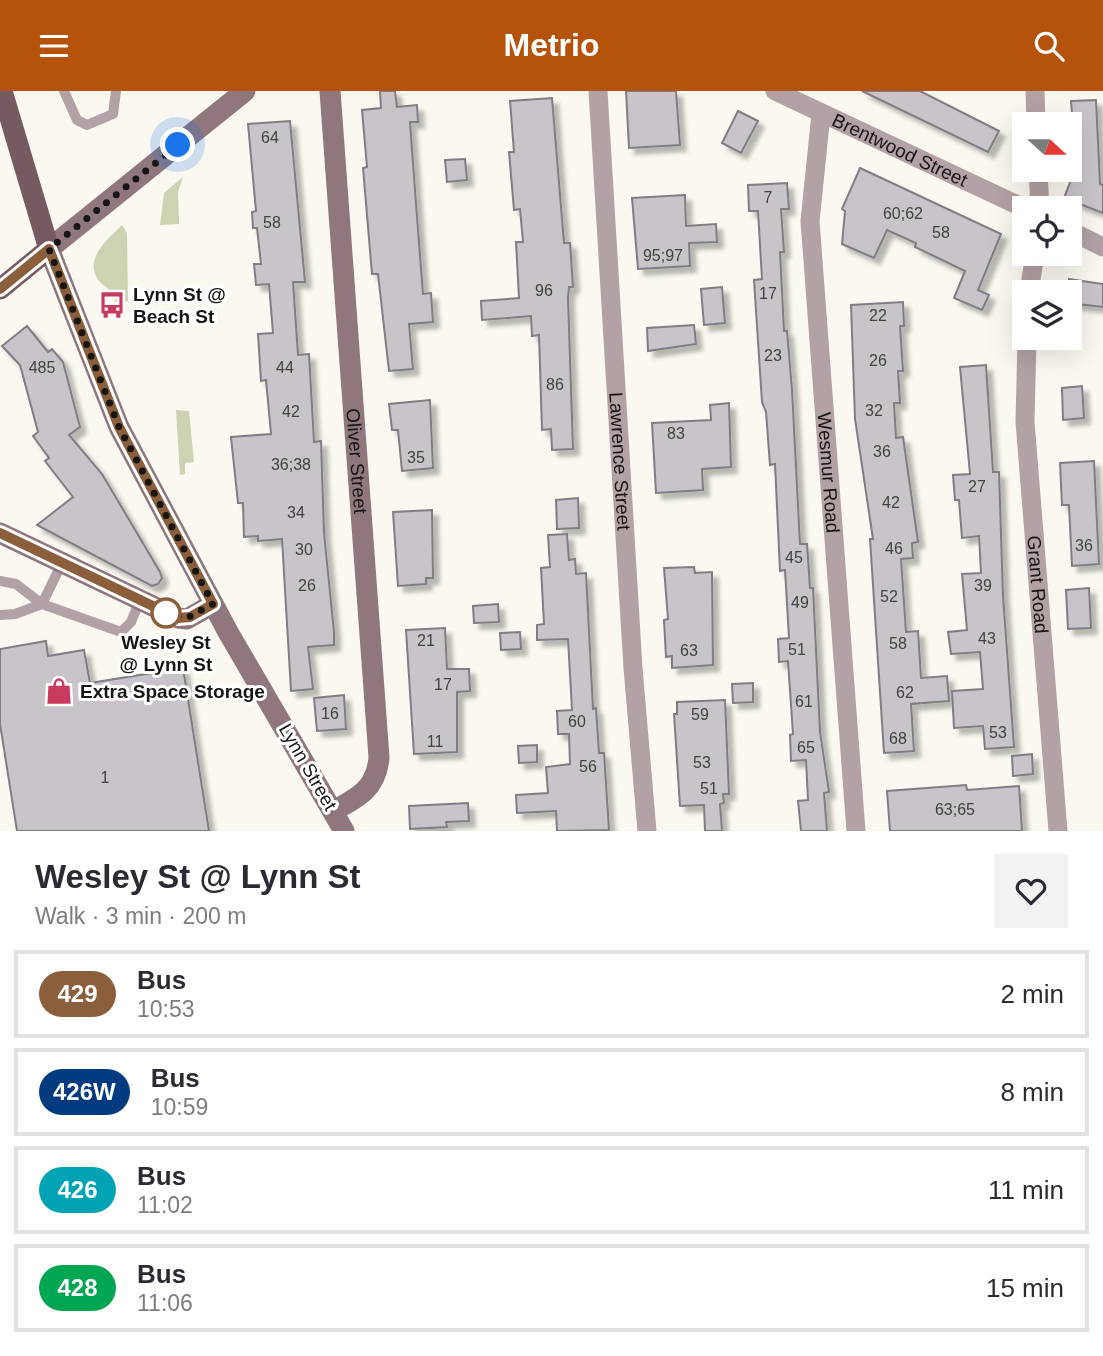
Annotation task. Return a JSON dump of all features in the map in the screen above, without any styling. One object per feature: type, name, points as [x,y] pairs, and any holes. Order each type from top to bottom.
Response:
[{"type":"main road","name":"Lynn Street","points":[[2,91],[49,249]]},
{"type":"main road","points":[[0,289],[49,249]]},
{"type":"street","points":[[49,249],[245,91]]},
{"type":"street","name":"Oliver Street","points":[[330,91],[379,757],[371,785],[333,811]]},
{"type":"street","name":"Lawrence Street","points":[[598,91],[633,668],[647,831]]},
{"type":"street","name":"Brentwood Street","points":[[775,91],[1012,202]]},
{"type":"street","points":[[1035,91],[1036,112]]},
{"type":"street","name":"Wesmur Road","points":[[821,114],[810,221],[856,831]]},
{"type":"street","points":[[1082,236],[1103,247]]},
{"type":"street","name":"Lynn Street","points":[[49,249],[119,427],[213,604],[344,831]]},
{"type":"street","name":"Grant Road","points":[[1027,350],[1025,422],[1058,831]]},
{"type":"street","points":[[0,533],[183,619],[213,604]]},
{"type":"lane","points":[[64,91],[77,120],[87,125],[112,115],[116,91]]},
{"type":"lane","points":[[0,615],[15,614],[42,604],[63,561]]},
{"type":"lane","points":[[0,581],[16,584],[42,604],[121,632],[131,622],[140,600]]},
{"type":"green space","points":[[183,177],[178,192],[179,224],[160,225],[164,193]]},
{"type":"green space","points":[[122,225],[127,233],[128,301],[116,304],[110,291],[97,278],[94,263],[105,242]]},
{"type":"green space","points":[[176,410],[189,411],[194,462],[185,463],[185,474],[180,475]]},
{"type":"building","points":[[380,91],[395,91],[397,107],[417,105],[418,122],[410,122],[416,204],[423,294],[431,293],[433,322],[409,324],[413,369],[389,371],[378,274],[372,274],[363,168],[367,167],[362,110],[381,108]]},
{"type":"building","points":[[626,91],[676,91],[680,145],[629,148]]},
{"type":"building","points":[[862,91],[920,91],[999,131],[988,152]]},
{"type":"building","points":[[552,98],[564,243],[570,243],[573,287],[569,287],[568,298],[573,449],[552,450],[551,429],[542,430],[539,335],[532,336],[531,316],[482,320],[481,301],[519,298],[516,242],[523,242],[520,209],[514,210],[509,152],[514,152],[510,101]]},
{"type":"building","points":[[1096,100],[1103,213],[1082,205],[1082,196],[1065,196],[1070,182],[1082,182],[1082,112],[1072,112],[1071,101]]},
{"type":"building","points":[[738,111],[758,121],[741,153],[722,143]]},
{"type":"building","points":[[290,121],[305,282],[293,282],[298,355],[309,354],[314,442],[321,441],[324,533],[334,632],[334,645],[308,647],[313,689],[291,691],[282,539],[258,541],[258,536],[244,537],[243,503],[238,503],[231,437],[271,434],[266,380],[261,381],[258,334],[273,333],[269,284],[256,285],[254,264],[261,264],[257,228],[253,228],[252,212],[256,211],[248,124]]},
{"type":"building","points":[[465,159],[467,180],[447,182],[445,160]]},
{"type":"building","points":[[860,168],[1001,234],[978,290],[989,295],[982,310],[954,298],[965,271],[915,247],[916,243],[887,230],[874,258],[842,244],[845,211],[842,209]]},
{"type":"building","points":[[787,183],[789,209],[781,209],[784,252],[780,252],[784,331],[787,331],[792,390],[800,544],[807,544],[810,588],[813,588],[820,732],[829,792],[824,793],[827,831],[801,831],[798,801],[808,800],[806,760],[791,761],[790,735],[793,734],[788,661],[779,662],[778,639],[789,638],[785,570],[780,571],[775,464],[770,465],[766,412],[762,402],[754,280],[762,279],[758,211],[749,211],[748,185]]},
{"type":"building","points":[[685,195],[686,226],[716,224],[717,242],[689,243],[690,266],[638,269],[632,198]]},
{"type":"building","points":[[1082,281],[1103,284],[1103,307],[1082,305]]},
{"type":"building","points":[[722,287],[725,323],[704,325],[701,289]]},
{"type":"building","points":[[903,302],[904,326],[900,326],[903,371],[898,371],[900,403],[894,403],[896,438],[903,437],[918,542],[912,543],[913,558],[901,559],[906,632],[918,631],[921,678],[947,676],[949,701],[911,704],[914,751],[884,753],[870,539],[873,539],[855,419],[851,305]]},
{"type":"building","points":[[694,325],[696,344],[648,351],[647,328]]},
{"type":"building","points":[[27,326],[48,352],[52,349],[63,362],[80,427],[69,435],[102,474],[160,572],[162,578],[158,584],[152,586],[37,525],[73,497],[45,461],[49,458],[33,436],[38,432],[20,365],[2,346]]},
{"type":"building","points":[[986,365],[993,472],[999,472],[1003,596],[1014,747],[985,749],[983,726],[954,728],[952,691],[983,689],[980,652],[951,654],[948,632],[967,630],[962,574],[981,573],[979,536],[962,538],[959,500],[955,500],[953,475],[970,474],[960,367]]},
{"type":"building","points":[[1082,386],[1084,418],[1063,420],[1062,388]]},
{"type":"building","points":[[430,400],[433,468],[402,471],[398,430],[392,430],[389,404]]},
{"type":"building","points":[[729,403],[731,467],[702,469],[703,490],[656,493],[652,423],[711,420],[710,405]]},
{"type":"building","points":[[1094,461],[1099,564],[1072,566],[1069,505],[1062,505],[1060,463]]},
{"type":"building","points":[[578,498],[579,528],[557,529],[556,500]]},
{"type":"building","points":[[432,510],[433,578],[426,578],[426,584],[398,586],[393,512]]},
{"type":"building","points":[[567,534],[569,560],[575,559],[576,574],[586,573],[593,709],[596,708],[599,753],[604,753],[609,830],[557,831],[556,811],[517,813],[516,795],[548,793],[546,767],[570,764],[569,734],[558,734],[557,711],[572,710],[568,639],[537,640],[537,625],[544,624],[541,568],[550,567],[548,535]]},
{"type":"building","points":[[694,567],[695,573],[712,572],[713,665],[672,668],[672,656],[666,657],[664,620],[668,619],[664,568]]},
{"type":"building","points":[[1089,588],[1091,628],[1068,629],[1066,590]]},
{"type":"building","points":[[498,604],[499,622],[474,623],[473,606]]},
{"type":"building","points":[[445,628],[447,669],[469,669],[470,691],[457,692],[457,752],[414,754],[406,630]]},
{"type":"building","points":[[520,632],[521,649],[501,650],[500,633]]},
{"type":"building","points":[[46,641],[48,656],[84,650],[90,683],[183,668],[209,831],[17,831],[0,724],[0,649]]},
{"type":"building","points":[[753,683],[753,702],[733,703],[732,684]]},
{"type":"building","points":[[344,695],[346,729],[317,731],[314,698]]},
{"type":"building","points":[[725,700],[729,794],[723,794],[724,803],[720,804],[722,831],[705,831],[704,805],[680,806],[674,714],[677,714],[677,702]]},
{"type":"building","points":[[537,745],[537,762],[519,763],[518,746]]},
{"type":"building","points":[[1032,754],[1033,774],[1013,776],[1012,756]]},
{"type":"building","points":[[966,785],[967,790],[1019,786],[1022,831],[890,831],[887,791]]},
{"type":"building","points":[[468,803],[469,821],[446,822],[447,827],[410,829],[409,806]]},
{"type":"bus line","name":"429","points":[[0,289],[49,249],[119,427],[213,604],[190,617],[178,618],[54,556],[0,533]]},
{"type":"place","name":"Lynn St @ Beach St","points":[[112,305]]},
{"type":"place","name":"Wesley St @ Lynn St","points":[[166,613]]},
{"type":"place","name":"Extra Space Storage","points":[[59,691]]},
{"type":"route","points":[[166,613],[183,619],[213,604],[119,427],[49,249],[178,145]]}]
